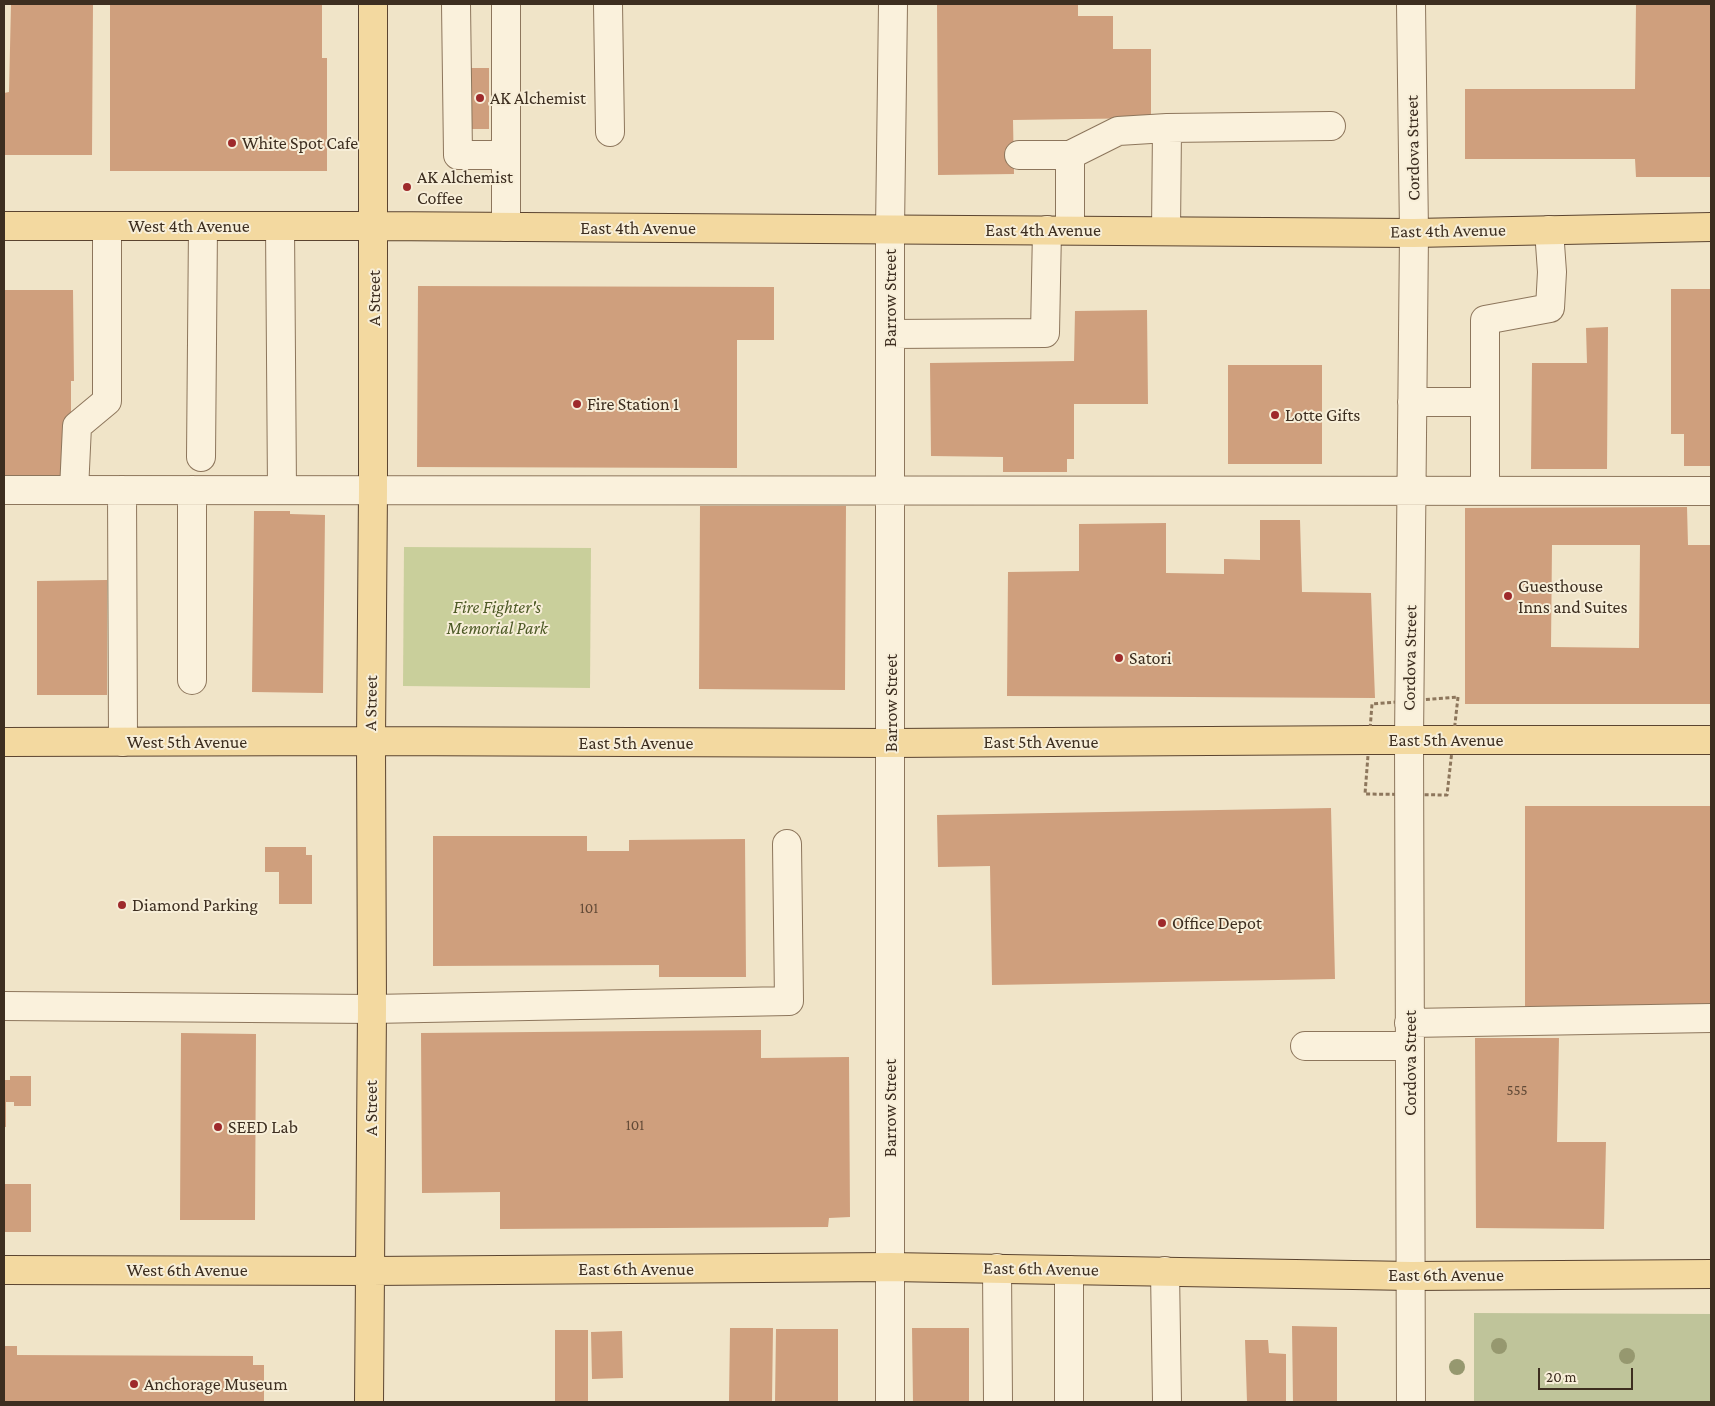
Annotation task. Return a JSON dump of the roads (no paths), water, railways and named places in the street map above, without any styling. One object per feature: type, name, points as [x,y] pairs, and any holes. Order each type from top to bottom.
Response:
[{"type":"main road","name":"A Street","points":[[369,1402],[372,1009],[371,741],[374,490],[373,4]]},
{"type":"main road","name":"West 4th Avenue","points":[[4,226],[374,226]]},
{"type":"main road","name":"East 4th Avenue","points":[[374,226],[1414,232],[1711,227]]},
{"type":"main road","name":"East 5th Avenue","points":[[371,741],[891,744],[1711,740]]},
{"type":"main road","name":"West 5th Avenue","points":[[4,742],[371,741]]},
{"type":"main road","name":"East 6th Avenue","points":[[371,1271],[890,1267],[1410,1276],[1711,1274]]},
{"type":"main road","name":"West 6th Avenue","points":[[4,1270],[371,1271]]},
{"type":"street","points":[[456,4],[458,154],[506,154]]},
{"type":"street","points":[[506,4],[506,227]]},
{"type":"street","points":[[608,4],[610,132]]},
{"type":"street","name":"Barrow Street","points":[[890,1402],[890,230],[893,4]]},
{"type":"street","name":"Cordova Street","points":[[1410,1402],[1409,740],[1414,232],[1411,4]]},
{"type":"street","points":[[1019,155],[1070,155],[1118,131],[1167,128],[1331,126]]},
{"type":"street","points":[[1166,231],[1167,128]]},
{"type":"street","points":[[890,334],[1045,333],[1070,155]]},
{"type":"street","points":[[74,490],[77,426],[107,401],[107,226]]},
{"type":"street","points":[[201,458],[203,226]]},
{"type":"street","points":[[280,226],[282,490]]},
{"type":"street","points":[[1485,490],[1485,320],[1550,308],[1552,272],[1550,230]]},
{"type":"street","points":[[1412,402],[1486,402]]},
{"type":"street","points":[[4,490],[1711,491]]},
{"type":"street","points":[[122,490],[123,742]]},
{"type":"street","points":[[192,490],[192,680]]},
{"type":"street","points":[[4,1006],[372,1009],[789,1001],[788,844]]},
{"type":"street","points":[[1305,1046],[1410,1035],[1711,1018]]},
{"type":"street","points":[[997,1268],[998,1402]]},
{"type":"street","points":[[1069,1270],[1069,1402]]},
{"type":"street","points":[[1165,1271],[1167,1402]]},
{"type":"place","name":"AK Alchemist","points":[[480,98]]},
{"type":"place","name":"White Spot Cafe","points":[[232,143]]},
{"type":"place","name":"AK Alchemist Coffee","points":[[407,187]]},
{"type":"place","name":"Fire Station 1","points":[[577,404]]},
{"type":"place","name":"Lotte Gifts","points":[[1275,415]]},
{"type":"place","name":"Guesthouse Inns and Suites","points":[[1508,596]]},
{"type":"place","name":"Satori","points":[[1119,658]]},
{"type":"place","name":"Diamond Parking","points":[[122,905]]},
{"type":"place","name":"Office Depot","points":[[1162,923]]},
{"type":"place","name":"SEED Lab","points":[[218,1127]]},
{"type":"place","name":"Anchorage Museum","points":[[134,1384]]},
{"type":"park label","name":"Fire Fighter's Memorial Park","points":[[497,617]]}]
